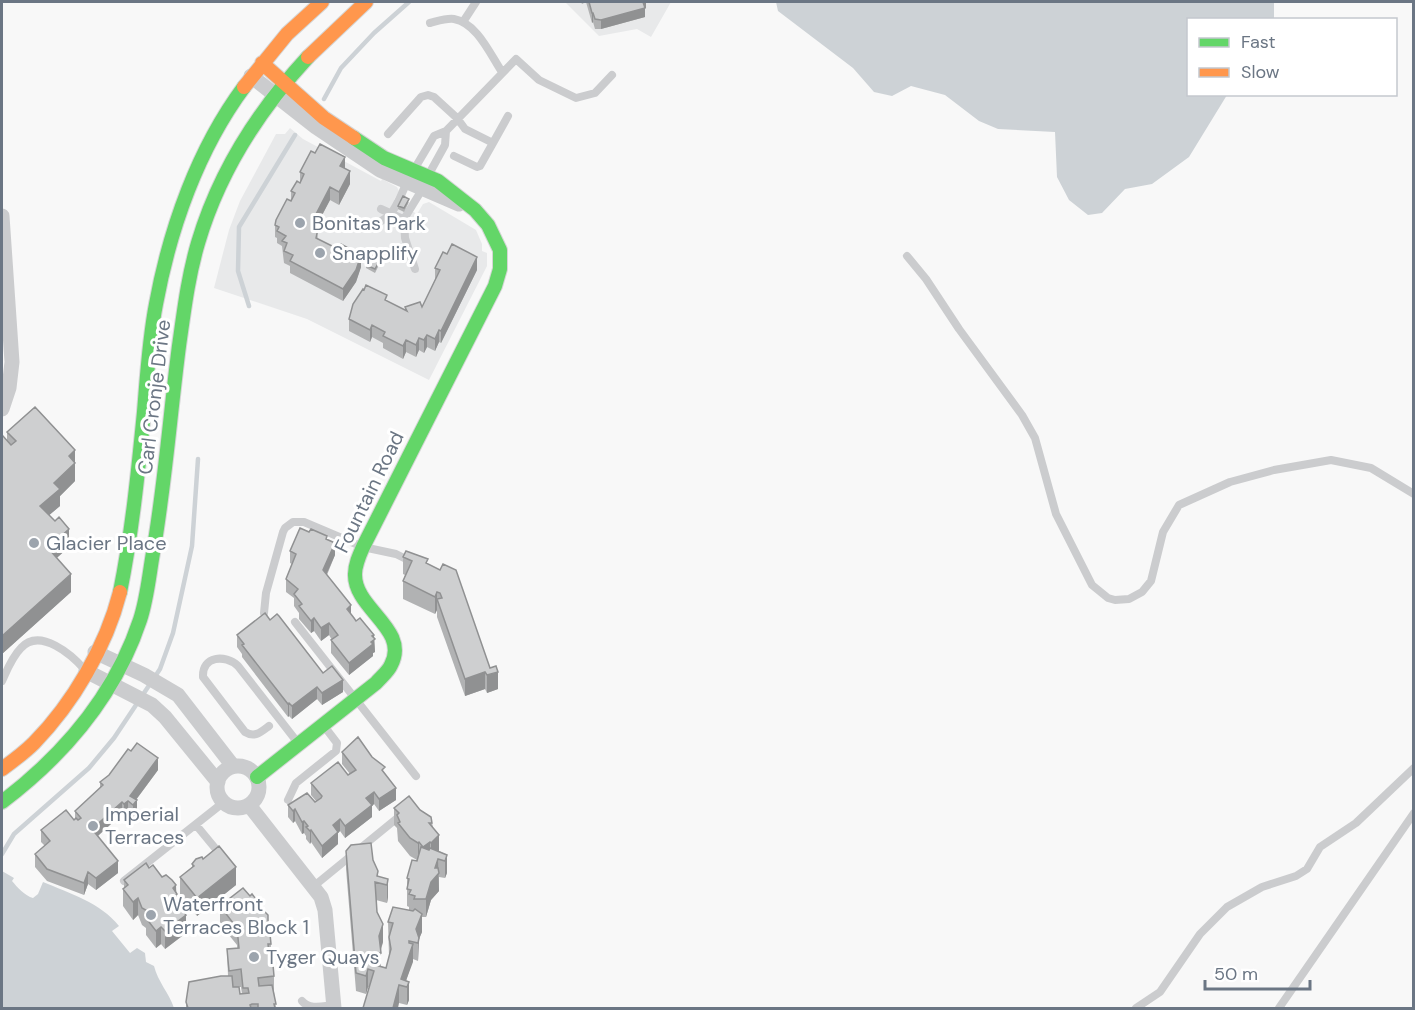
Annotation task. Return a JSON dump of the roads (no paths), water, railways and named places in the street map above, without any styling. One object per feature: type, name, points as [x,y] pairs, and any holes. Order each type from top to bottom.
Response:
[{"type":"main road","name":"Carl Cronje Drive","points":[[2,769],[33,744],[51,724],[86,671],[83,653],[118,596],[140,450],[150,338],[163,272],[191,181],[232,102],[251,76],[283,38],[322,2]]},
{"type":"main road","name":"Carl Cronje Drive","points":[[2,802],[58,755],[86,722],[111,683],[139,622],[146,594],[162,497],[181,332],[190,279],[203,227],[235,154],[285,84],[319,45],[366,2]]},
{"type":"main road","name":"Fountain Road","points":[[262,63],[324,118],[410,176]]},
{"type":"main road","name":"Fountain Road","points":[[257,777],[387,673],[395,661],[396,647],[390,633],[356,585],[356,564],[495,286],[500,268],[500,250],[488,225],[475,210]]},
{"type":"street","name":"Fountain Road","points":[[251,76],[275,97],[380,170],[410,176],[475,210]]},
{"type":"street","points":[[2,216],[12,362],[9,388],[2,409]]},
{"type":"street","points":[[83,653],[121,664],[178,695],[233,766]]},
{"type":"street","points":[[86,671],[152,705],[179,733],[218,782]]},
{"type":"street","points":[[233,766],[248,768],[257,777],[259,783],[257,795],[249,805],[236,807],[219,796],[218,782],[224,771],[233,766]]},
{"type":"street","points":[[249,805],[321,897],[325,910],[334,1007]]},
{"type":"lane","points":[[463,22],[476,2]]},
{"type":"lane","points":[[430,23],[443,19],[463,22],[481,40],[502,72]]},
{"type":"lane","points":[[363,229],[378,224],[392,214],[410,176],[434,136],[446,131],[516,59],[538,80],[576,98],[595,93],[612,75]]},
{"type":"lane","points":[[388,134],[421,97],[428,95],[434,97],[458,118],[465,129],[493,143]]},
{"type":"lane","points":[[454,156],[477,167],[480,166],[508,116]]},
{"type":"lane","points":[[416,269],[405,238],[404,219],[445,145],[446,131]]},
{"type":"lane","points":[[381,209],[416,225]]},
{"type":"lane","points":[[907,256],[926,279],[959,329],[1022,415],[1035,438],[1056,514],[1092,585],[1108,598],[1122,600],[1142,592],[1151,581],[1163,532],[1179,505],[1230,482],[1274,470],[1331,460],[1371,468],[1413,494]]},
{"type":"lane","points":[[264,614],[266,593],[283,532],[293,522],[304,522],[363,547],[396,554],[416,563]]},
{"type":"lane","points":[[295,622],[416,776]]},
{"type":"lane","points":[[2,681],[21,647],[31,640],[41,640],[83,653],[86,671]]},
{"type":"lane","points":[[269,726],[257,735],[245,732],[203,677],[203,670],[209,661],[215,658],[226,658],[238,666],[299,744]]},
{"type":"lane","points":[[288,800],[296,783],[336,751],[337,743],[323,725]]},
{"type":"lane","points":[[1136,1008],[1160,992],[1200,934],[1227,907],[1262,887],[1296,876],[1307,869],[1320,847],[1356,823],[1413,768]]},
{"type":"lane","points":[[124,881],[225,802]]},
{"type":"lane","points":[[314,886],[406,811]]},
{"type":"lane","points":[[1279,1008],[1413,813]]},
{"type":"lane","points":[[196,825],[215,848]]},
{"type":"lane","points":[[302,1001],[310,1007],[334,1007]]},
{"type":"waterway","points":[[324,99],[341,68],[374,33],[409,2]]},
{"type":"waterway","points":[[249,306],[238,271],[239,227],[295,135]]},
{"type":"waterway","points":[[2,854],[14,834],[89,768],[114,738],[160,669],[173,633],[192,546],[198,459]]},
{"type":"place","name":"Bonitas Park","points":[[300,223]]},
{"type":"place","name":"Snapplify","points":[[320,253]]},
{"type":"place","name":"Glacier Place","points":[[34,543]]},
{"type":"place","name":"Imperial Terraces","points":[[93,826]]},
{"type":"place","name":"Waterfront Terraces Block 1","points":[[151,915]]},
{"type":"place","name":"Tyger Quays","points":[[254,957]]}]
